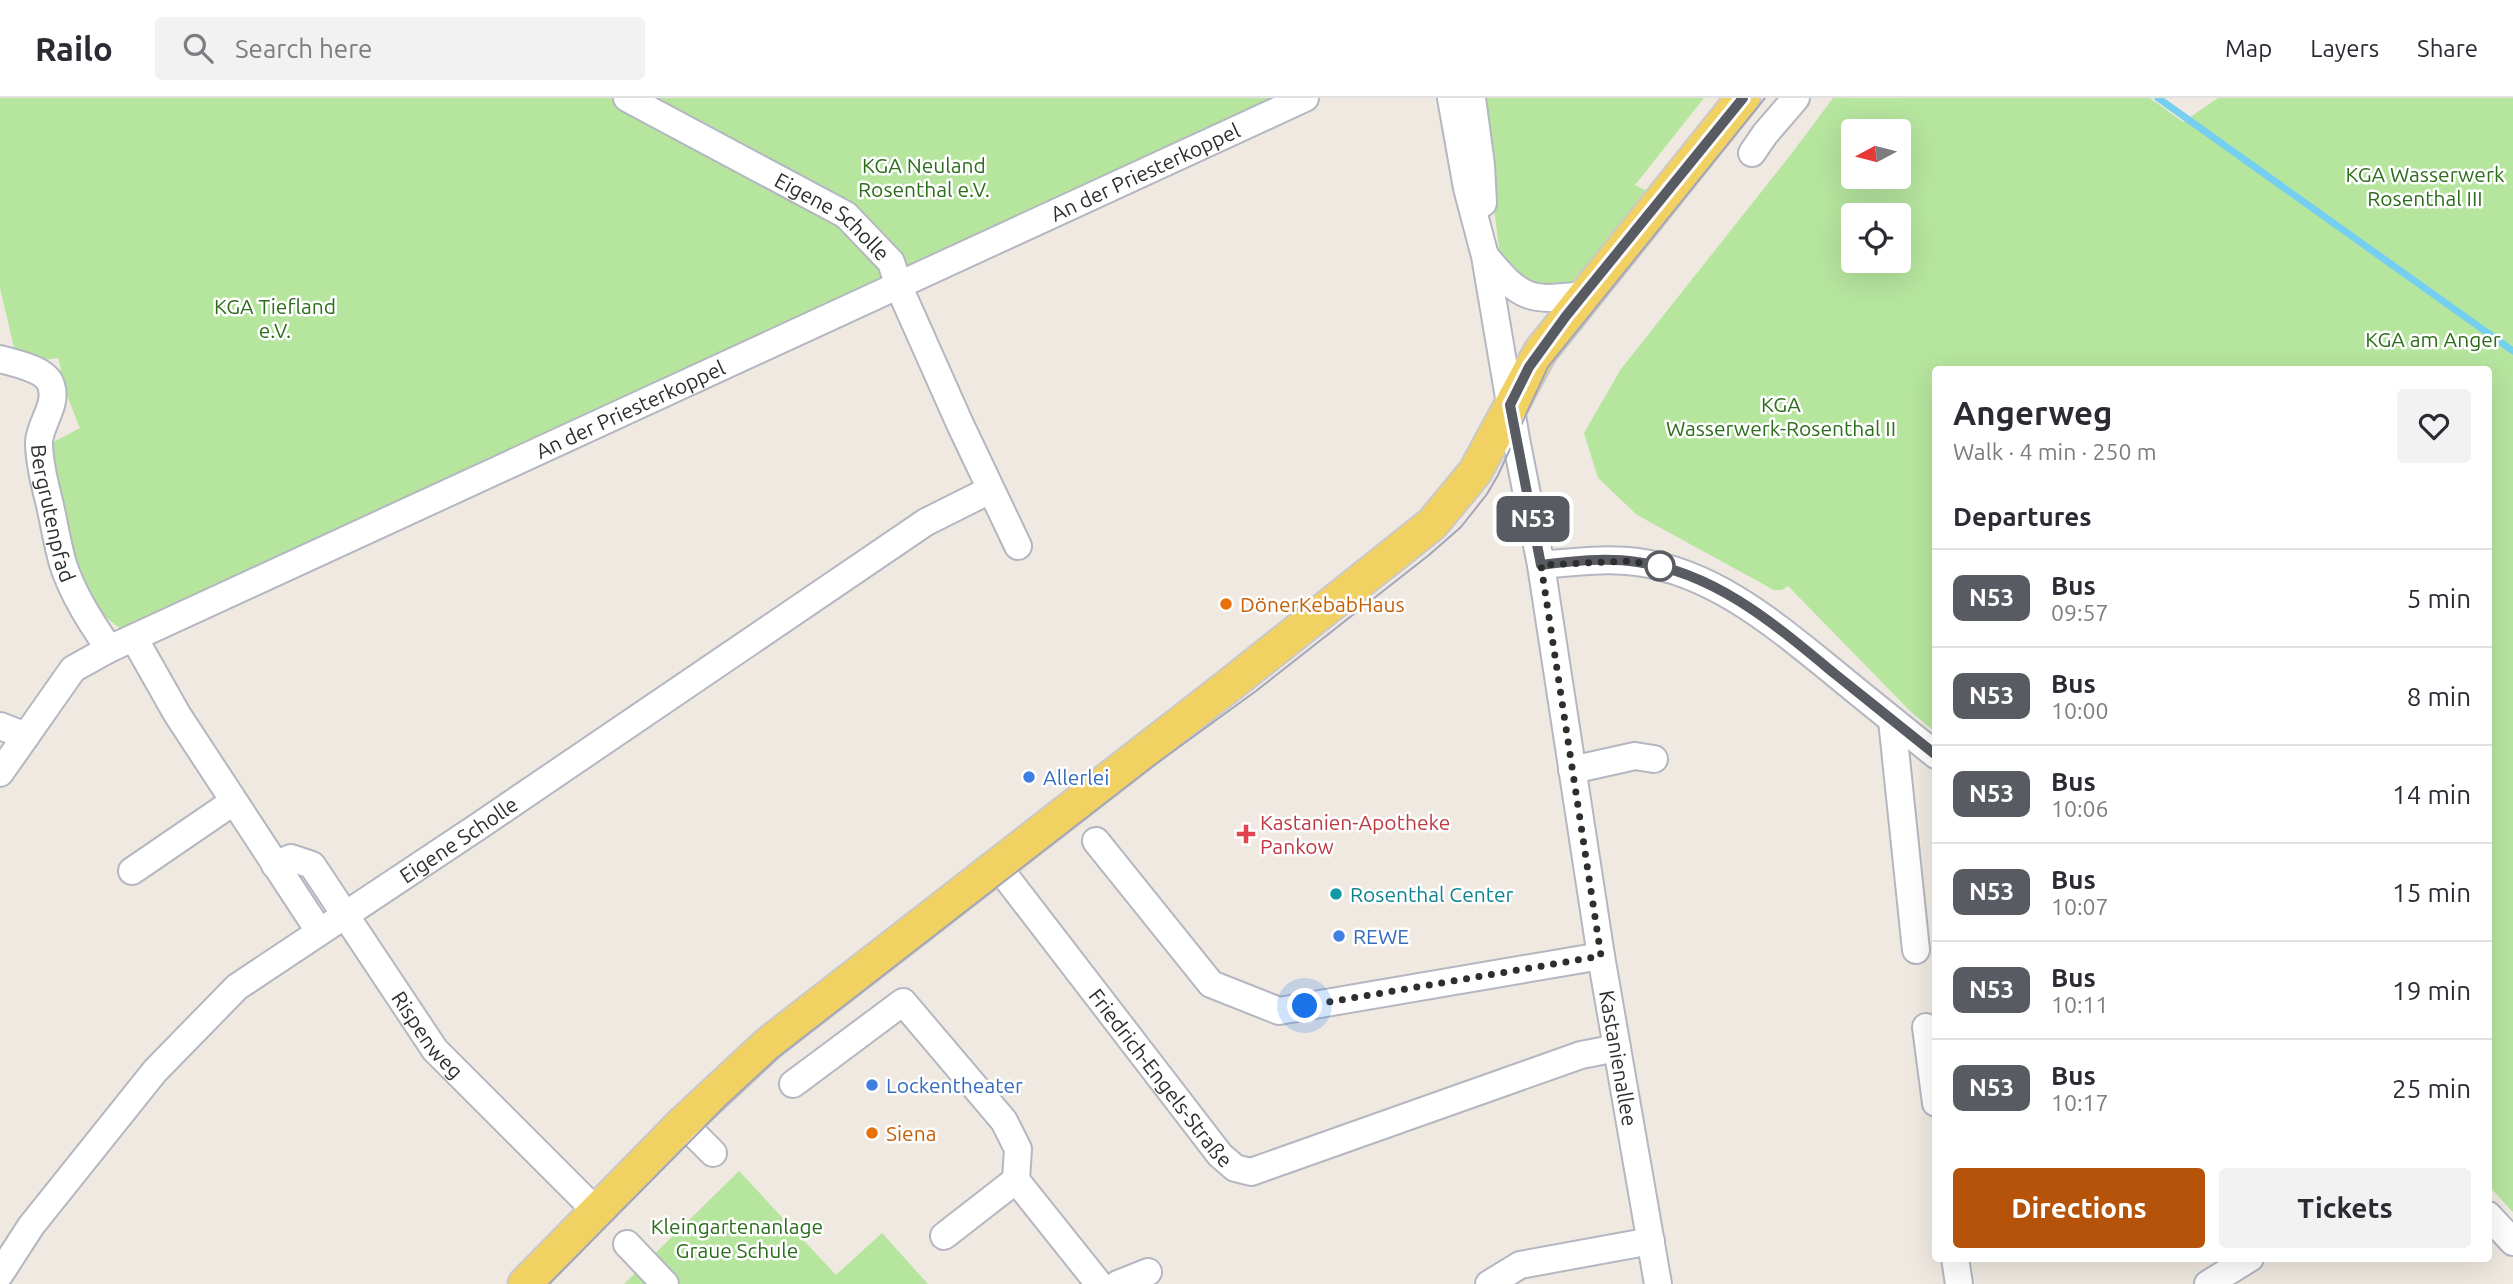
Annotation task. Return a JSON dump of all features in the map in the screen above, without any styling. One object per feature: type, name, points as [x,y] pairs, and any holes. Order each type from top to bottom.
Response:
[{"type":"main road","points":[[525,1284],[683,1123],[769,1042],[1227,687],[1432,524],[1475,472],[1534,359],[1743,98]]},
{"type":"street","name":"Eigene Scholle","points":[[626,98],[846,215],[891,262],[899,287],[1018,546]]},
{"type":"street","name":"An der Priesterkoppel","points":[[0,772],[73,669],[109,649],[1305,98]]},
{"type":"street","name":"Kastanienallee","points":[[1451,98],[1467,188],[1484,253],[1541,565],[1601,956],[1658,1284]]},
{"type":"street","name":"Kastanienallee","points":[[1472,98],[1481,165],[1484,253]]},
{"type":"street","points":[[1752,153],[1796,98]]},
{"type":"street","points":[[1484,253],[1509,283],[1524,294],[1548,299],[1583,295]]},
{"type":"street","name":"Bergrutenpfad","points":[[0,359],[35,371],[48,379],[51,386],[53,394],[39,441],[43,474],[63,563],[85,612],[109,649]]},
{"type":"street","name":"Eigene Scholle","points":[[0,1274],[31,1226],[155,1071],[237,987],[926,522],[990,490]]},
{"type":"street","points":[[1541,565],[1568,562],[1639,562],[1660,566],[1703,582],[1761,613],[1932,752]]},
{"type":"street","points":[[134,638],[177,714],[319,931]]},
{"type":"street","points":[[1892,720],[1916,950]]},
{"type":"street","points":[[0,726],[26,736]]},
{"type":"street","points":[[1572,770],[1635,756],[1654,759]]},
{"type":"street","points":[[132,871],[233,802]]},
{"type":"street","points":[[1096,841],[1211,984],[1279,1011],[1601,956]]},
{"type":"street","name":"Rispenweg","points":[[275,865],[291,859],[312,865],[435,1050],[597,1212]]},
{"type":"street","name":"Friedrich-Engels-Straße","points":[[996,864],[1220,1155],[1235,1168],[1251,1172],[1581,1055],[1617,1048]]},
{"type":"street","points":[[793,1084],[903,1002],[1004,1121],[1018,1149],[1016,1180],[1099,1284]]},
{"type":"street","points":[[1926,1027],[1932,1073]]},
{"type":"street","points":[[683,1123],[713,1153]]},
{"type":"street","points":[[944,1236],[1016,1180]]},
{"type":"street","points":[[2492,1219],[2513,1242]]},
{"type":"street","points":[[1489,1284],[1520,1265],[1651,1241]]},
{"type":"street","points":[[627,1244],[665,1284]]},
{"type":"street","points":[[1956,1262],[1959,1284]]},
{"type":"street","points":[[2208,1284],[2244,1262]]},
{"type":"street","points":[[1118,1284],[1148,1272]]},
{"type":"green space","name":"KGA Tiefland e.V.","points":[[0,98],[615,98],[842,219],[890,281],[123,631],[91,601],[76,567],[63,525],[50,444],[80,428],[58,373],[61,369],[58,358],[37,361],[16,356],[0,288]]},
{"type":"green space","name":"KGA Neuland Rosenthal e.V.","points":[[637,98],[1287,98],[906,273],[849,212]]},
{"type":"green space","points":[[1480,98],[1704,98],[1635,185],[1649,192],[1582,285],[1525,287],[1500,256]]},
{"type":"green space","name":"KGA Wasserwerk-Rosenthal II","points":[[1833,98],[2150,98],[2183,122],[2218,98],[2513,98],[2513,1212],[2492,1189],[2492,366],[1932,366],[1932,730],[1911,712],[1788,586],[1782,590],[1774,590],[1637,515],[1598,478],[1584,433],[1621,369]]},
{"type":"green space","name":"Kleingartenanlage Graue Schule","points":[[739,1171],[836,1275],[882,1233],[928,1284],[624,1284]]},
{"type":"waterway","points":[[2158,98],[2513,351]]},
{"type":"tram line","points":[[549,1284],[726,1105],[778,1057],[1153,766],[1256,691],[1461,527],[1498,475],[1548,367],[1765,98]]},
{"type":"bus line","name":"N53","points":[[1743,98],[1566,316],[1529,367],[1510,405],[1541,565],[1630,561],[1660,566],[1703,582],[1761,613],[1932,752]]},
{"type":"place","name":"DönerKebabHaus","points":[[1226,604]]},
{"type":"place","name":"Allerlei","points":[[1029,777]]},
{"type":"place","name":"Kastanien-Apotheke Pankow","points":[[1246,834]]},
{"type":"place","name":"Rosenthal Center","points":[[1336,894]]},
{"type":"place","name":"REWE","points":[[1339,936]]},
{"type":"place","name":"Lockentheater","points":[[872,1085]]},
{"type":"place","name":"Siena","points":[[872,1133]]},
{"type":"route","points":[[1305,1006],[1601,956],[1541,565],[1630,561],[1660,566]]},
{"type":"park label","name":"KGA Wasserwerk Rosenthal III","points":[[2425,186]]},
{"type":"park label","name":"KGA am Anger","points":[[2433,339]]}]
